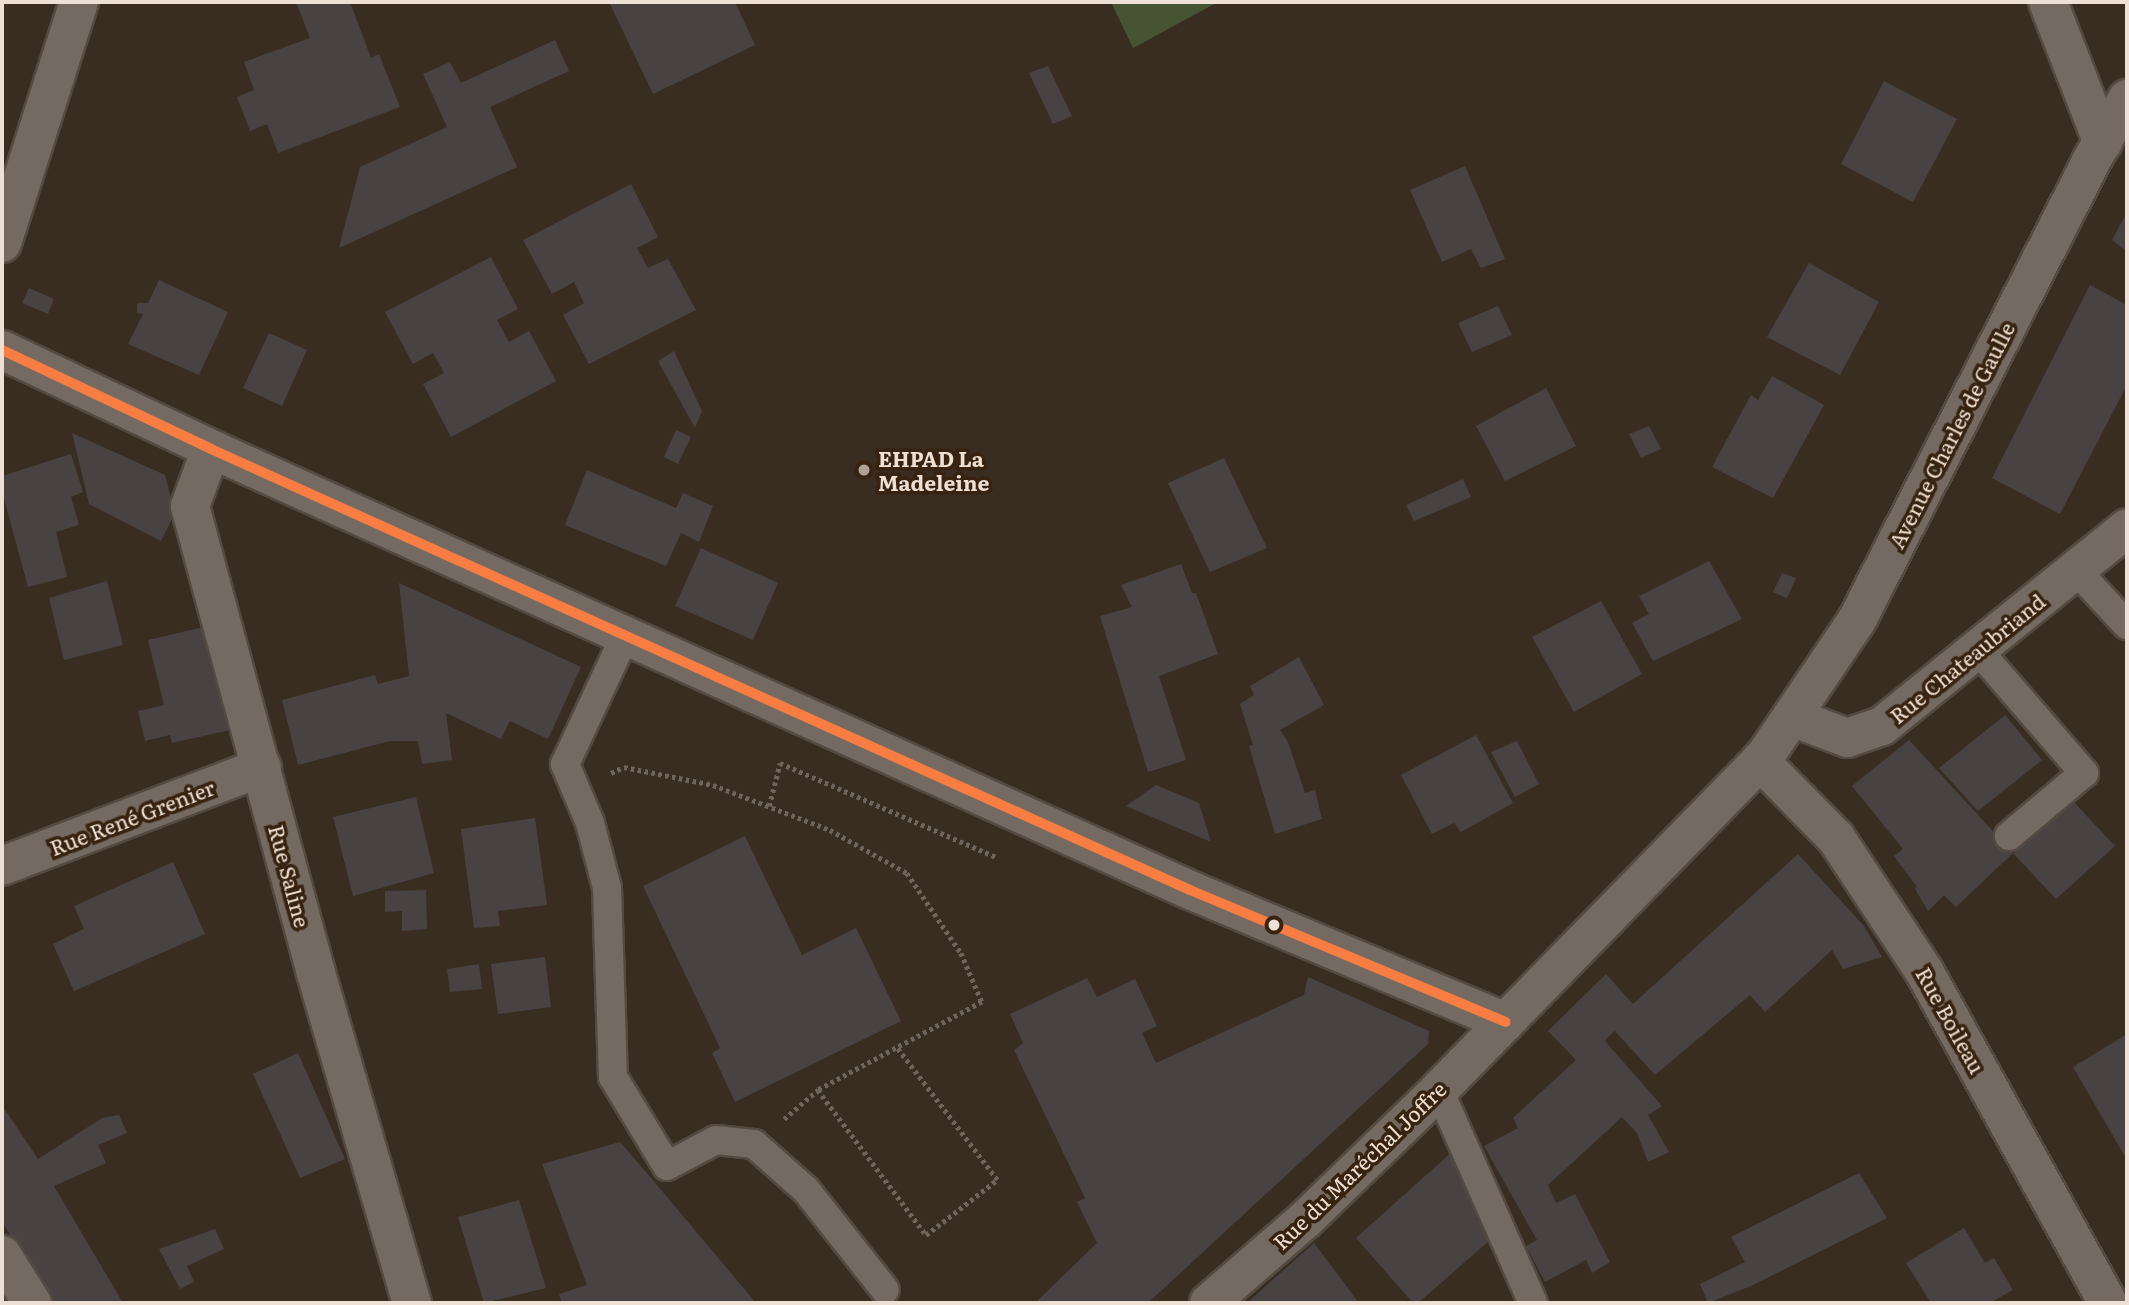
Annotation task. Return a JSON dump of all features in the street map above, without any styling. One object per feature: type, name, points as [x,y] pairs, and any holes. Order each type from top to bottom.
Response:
[{"type":"street","points":[[2,243],[79,2]]},
{"type":"street","points":[[2048,2],[2103,143]]},
{"type":"street","name":"Avenue Charles de Gaulle","points":[[1760,761],[1857,620],[2127,99]]},
{"type":"street","points":[[2,350],[211,449],[1190,890],[1506,1022]]},
{"type":"street","name":"Rue Saline","points":[[211,449],[190,506],[316,973],[412,1303]]},
{"type":"street","name":"Rue Chateaubriand","points":[[1792,717],[1847,738],[1882,726],[2127,528]]},
{"type":"street","name":"Rue du Maréchal Joffre","points":[[1209,1303],[1306,1219],[1439,1090],[1760,761]]},
{"type":"street","name":"Rue Boileau","points":[[1760,761],[1836,838],[1924,971],[2108,1303]]},
{"type":"street","name":"Rue René Grenier","points":[[2,866],[262,767]]},
{"type":"street","points":[[2,1255],[32,1303]]},
{"type":"lane","points":[[2076,570],[2127,625]]},
{"type":"lane","points":[[626,634],[565,764],[590,823],[607,888],[613,1077],[667,1166],[716,1140],[754,1144],[806,1190],[885,1290]]},
{"type":"lane","points":[[1978,649],[2084,773],[2009,836]]},
{"type":"lane","points":[[1439,1090],[1533,1303]]},
{"type":"path","points":[[575,788],[624,767],[713,785],[830,830],[907,873],[961,953],[982,1002],[818,1090],[926,1235],[997,1180],[897,1048]]},
{"type":"green space","points":[[1111,2],[1218,2],[1133,48]]},
{"type":"building","points":[[296,2],[350,2],[371,58],[379,54],[400,107],[278,153],[267,124],[250,131],[237,97],[254,90],[244,62],[310,38]]},
{"type":"building","points":[[609,2],[735,2],[755,45],[653,94]]},
{"type":"building","points":[[555,40],[569,71],[490,107],[517,167],[339,248],[360,167],[447,127],[423,74],[450,62],[461,83]]},
{"type":"building","points":[[1048,66],[1072,116],[1053,124],[1029,73]]},
{"type":"building","points":[[1884,81],[1957,119],[1913,202],[1841,164]]},
{"type":"building","points":[[1465,166],[1505,259],[1481,268],[1471,249],[1442,262],[1410,190]]},
{"type":"building","points":[[631,184],[658,237],[637,248],[648,268],[668,259],[696,310],[589,364],[563,315],[584,303],[574,282],[552,294],[523,240]]},
{"type":"building","points":[[2127,212],[2127,252],[2112,240]]},
{"type":"building","points":[[491,257],[518,309],[497,320],[509,342],[529,331],[556,381],[451,437],[423,384],[444,373],[433,353],[413,364],[385,312]]},
{"type":"building","points":[[1809,263],[1879,302],[1840,375],[1767,337]]},
{"type":"building","points":[[159,280],[228,312],[199,375],[128,344],[143,314],[137,313],[137,303],[148,303]]},
{"type":"building","points":[[2090,285],[2127,305],[2127,385],[2060,514],[1992,478]]},
{"type":"building","points":[[29,288],[54,299],[48,314],[22,303]]},
{"type":"building","points":[[1498,306],[1512,335],[1472,352],[1458,323]]},
{"type":"building","points":[[269,333],[307,350],[282,406],[243,388]]},
{"type":"building","points":[[674,351],[702,411],[695,428],[658,361]]},
{"type":"building","points":[[1772,376],[1824,405],[1773,498],[1712,467],[1751,395],[1758,400]]},
{"type":"building","points":[[1546,388],[1576,446],[1505,481],[1476,426]]},
{"type":"building","points":[[1649,426],[1661,449],[1641,458],[1629,434]]},
{"type":"building","points":[[676,430],[691,437],[678,464],[664,457]]},
{"type":"building","points":[[72,433],[165,475],[175,513],[161,541],[89,504]]},
{"type":"building","points":[[71,454],[83,492],[71,497],[79,525],[56,532],[67,577],[28,587],[2,491],[2,476]]},
{"type":"building","points":[[1224,458],[1267,548],[1210,572],[1168,483]]},
{"type":"building","points":[[587,470],[676,508],[683,493],[713,506],[699,542],[681,533],[666,566],[565,525]]},
{"type":"building","points":[[1463,479],[1471,497],[1414,521],[1406,505]]},
{"type":"building","points":[[701,548],[778,583],[753,640],[675,606]]},
{"type":"building","points":[[1709,561],[1742,619],[1653,661],[1632,623],[1649,614],[1639,596]]},
{"type":"building","points":[[1181,564],[1192,593],[1196,593],[1218,654],[1159,676],[1186,760],[1148,772],[1100,616],[1132,607],[1121,585]]},
{"type":"building","points":[[1782,573],[1796,578],[1787,598],[1773,592]]},
{"type":"building","points":[[107,581],[123,645],[64,660],[49,598]]},
{"type":"building","points":[[399,583],[581,667],[548,739],[510,721],[501,739],[446,713],[452,760],[422,764],[418,741],[390,741],[298,765],[282,700],[375,675],[378,684],[409,676]]},
{"type":"building","points":[[1601,601],[1642,674],[1574,712],[1532,637]]},
{"type":"building","points":[[204,627],[230,730],[172,743],[170,735],[145,741],[138,711],[164,705],[148,640]]},
{"type":"building","points":[[1299,657],[1324,705],[1280,730],[1288,742],[1305,793],[1315,790],[1322,819],[1275,834],[1249,746],[1253,745],[1240,704],[1254,695],[1250,686]]},
{"type":"building","points":[[2005,715],[2042,760],[1978,811],[1939,768]]},
{"type":"building","points":[[1476,735],[1513,803],[1461,832],[1454,823],[1432,834],[1401,775]]},
{"type":"building","points":[[1909,740],[2013,853],[1956,907],[1944,895],[1928,911],[1915,889],[1917,887],[1894,856],[1903,849],[1852,786]]},
{"type":"building","points":[[1517,741],[1539,784],[1515,797],[1491,752]]},
{"type":"building","points":[[1156,785],[1199,803],[1211,842],[1126,806]]},
{"type":"building","points":[[416,797],[434,873],[353,896],[333,817]]},
{"type":"building","points":[[2072,800],[2115,846],[2056,899],[2013,853]]},
{"type":"building","points":[[535,818],[547,905],[498,911],[500,926],[474,928],[461,829]]},
{"type":"building","points":[[745,836],[802,955],[856,928],[901,1021],[735,1102],[712,1053],[720,1048],[643,886]]},
{"type":"building","points":[[1798,854],[1864,926],[1882,957],[1843,969],[1832,950],[1765,1012],[1750,995],[1655,1075],[1615,1031],[1608,1037],[1605,1041],[1662,1106],[1648,1115],[1669,1152],[1648,1162],[1637,1133],[1622,1117],[1548,1185],[1556,1203],[1575,1194],[1610,1262],[1592,1273],[1586,1260],[1545,1282],[1526,1246],[1537,1240],[1484,1146],[1518,1128],[1513,1118],[1576,1060],[1548,1031],[1606,974],[1633,1004]]},
{"type":"building","points":[[173,862],[205,934],[74,991],[53,944],[84,929],[74,906]]},
{"type":"building","points":[[426,890],[427,929],[402,931],[402,911],[385,912],[385,891]]},
{"type":"building","points":[[545,957],[551,1007],[498,1014],[491,964]]},
{"type":"building","points":[[479,964],[482,989],[450,992],[447,969]]},
{"type":"building","points":[[1308,977],[1429,1031],[1428,1044],[1148,1303],[1035,1303],[1097,1243],[1077,1202],[1085,1198],[1014,1050],[1023,1043],[1010,1014],[1087,978],[1097,997],[1135,979],[1157,1026],[1142,1033],[1156,1063],[1304,995]]},
{"type":"building","points":[[2127,1034],[2127,1160],[2073,1067]]},
{"type":"building","points":[[298,1053],[345,1159],[300,1178],[253,1074]]},
{"type":"building","points":[[2,1105],[38,1159],[102,1118],[119,1115],[127,1133],[98,1145],[106,1163],[54,1186],[123,1303],[47,1303],[52,1299],[2,1222]]},
{"type":"building","points":[[620,1142],[756,1303],[562,1303],[559,1294],[587,1285],[542,1164]]},
{"type":"building","points":[[1454,1150],[1490,1240],[1418,1303],[1413,1303],[1356,1238]]},
{"type":"building","points":[[1859,1173],[1887,1218],[1751,1286],[1708,1303],[1700,1284],[1745,1262],[1731,1237]]},
{"type":"building","points":[[519,1200],[546,1288],[484,1303],[458,1217]]},
{"type":"building","points":[[1964,1228],[1985,1263],[1994,1258],[2013,1290],[1990,1303],[1931,1303],[1906,1263]]},
{"type":"building","points":[[215,1229],[224,1249],[187,1266],[194,1282],[180,1289],[159,1249]]},
{"type":"building","points":[[1314,1243],[1359,1303],[1247,1303]]},
{"type":"transit line","points":[[2,350],[211,449],[1190,890],[1506,1022]]},
{"type":"place","name":"EHPAD La Madeleine","points":[[864,470]]}]
